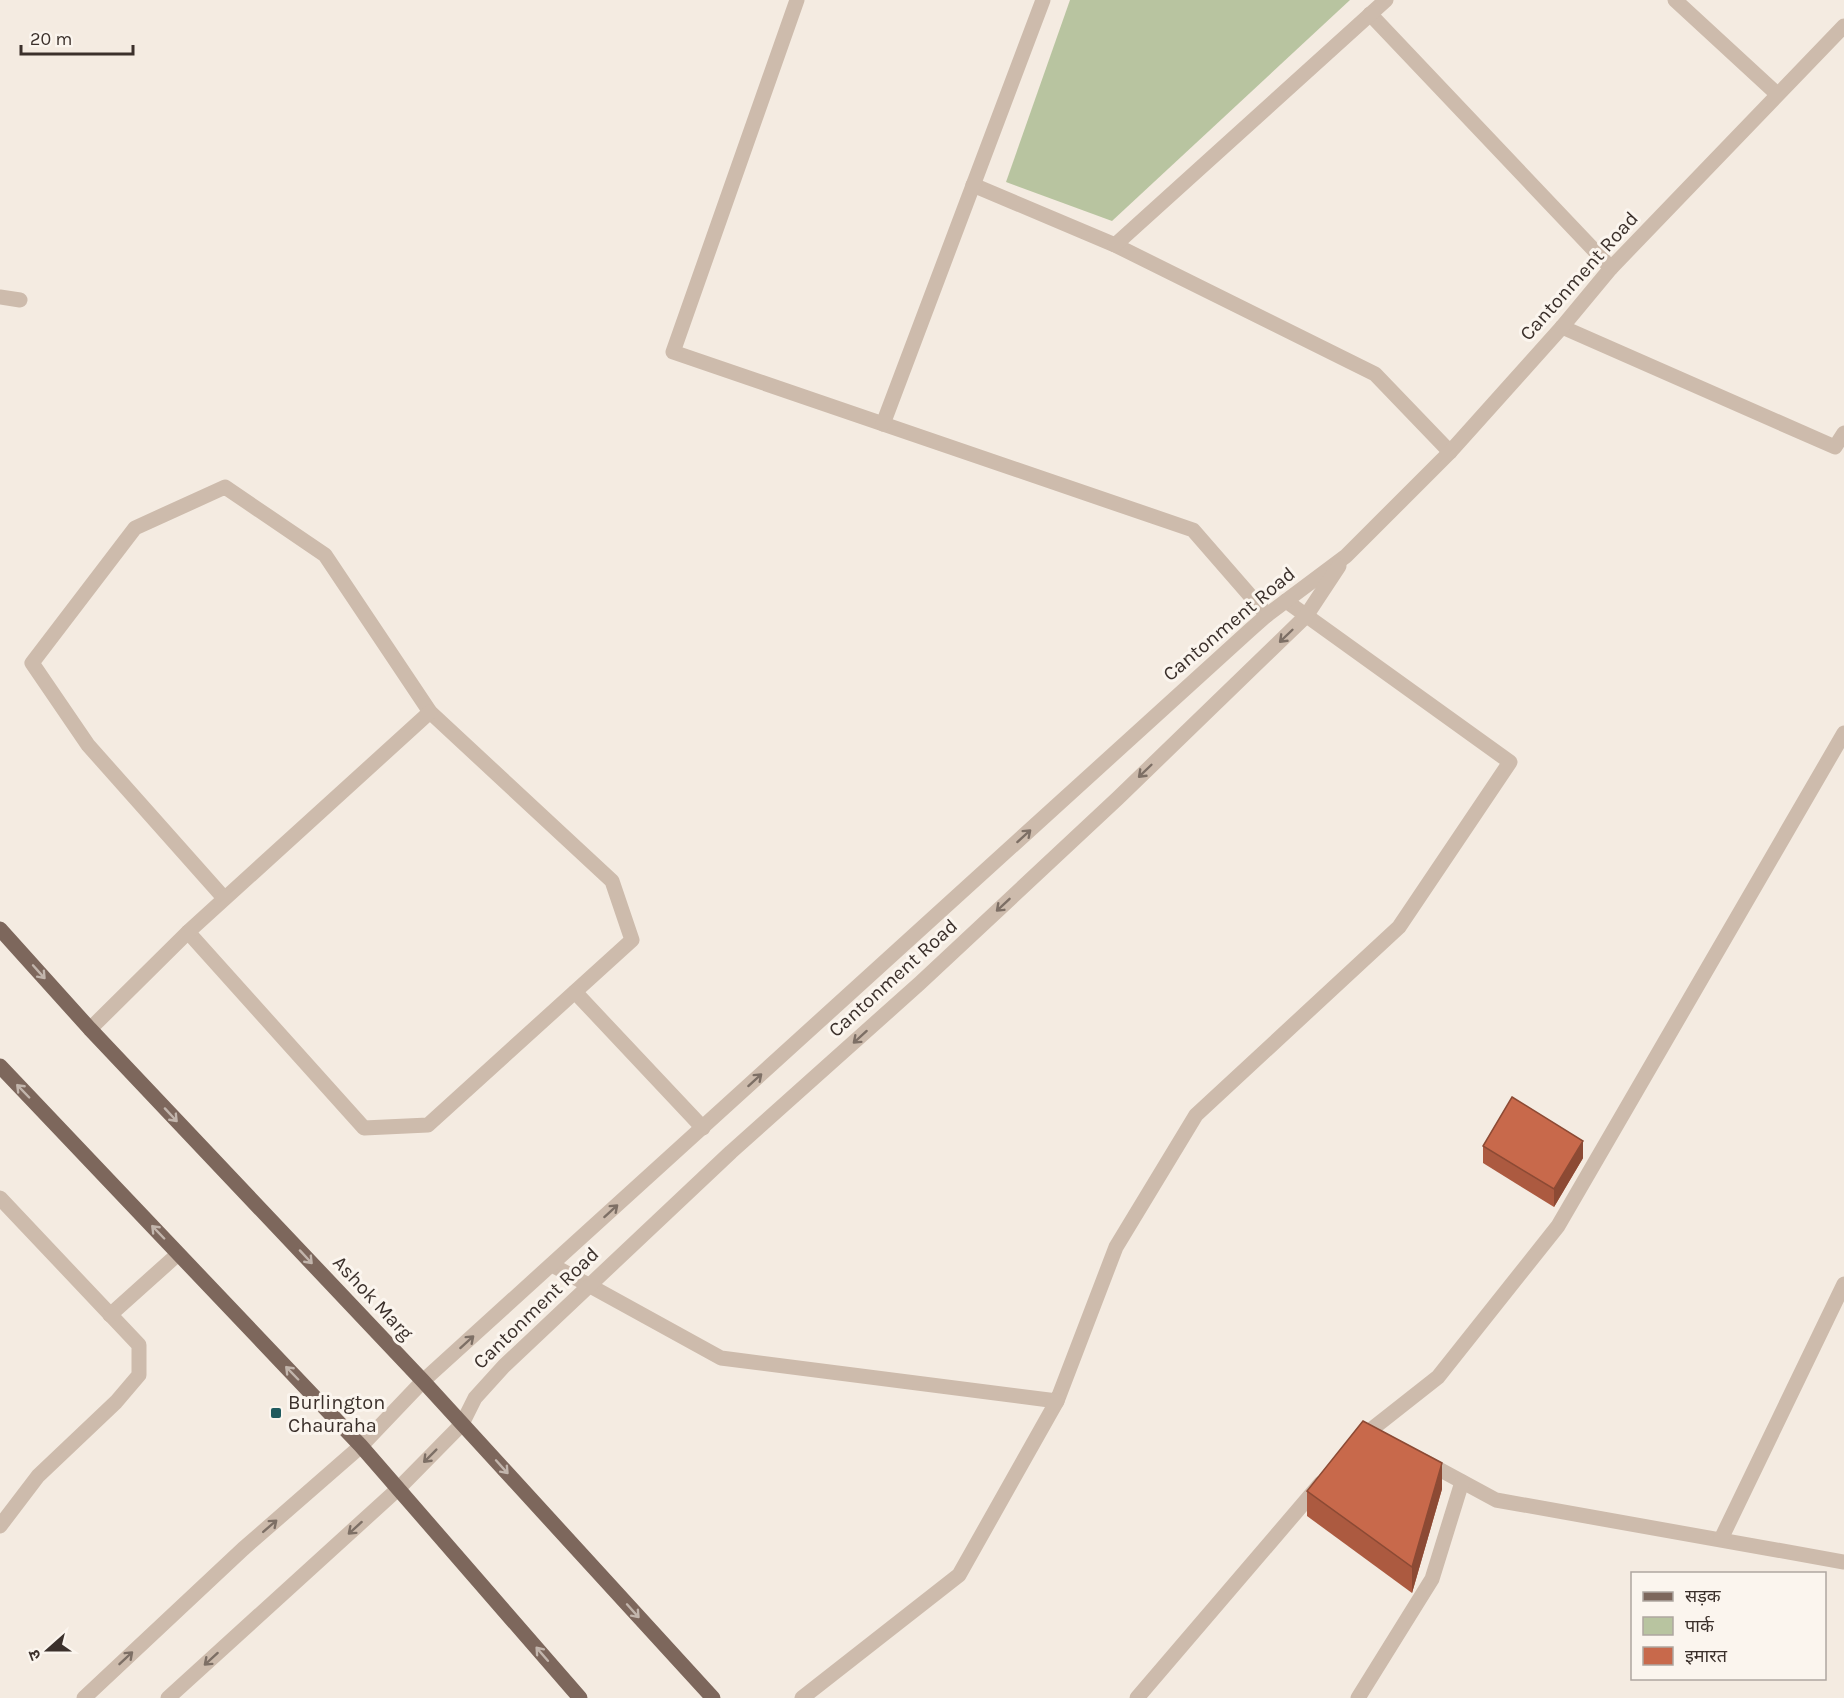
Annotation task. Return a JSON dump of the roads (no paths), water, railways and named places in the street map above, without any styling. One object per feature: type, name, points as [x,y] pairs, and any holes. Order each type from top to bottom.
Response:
[{"type":"main road","name":"Ashok Marg","points":[[0,929],[90,1029],[423,1381],[713,1698]]},
{"type":"main road","points":[[0,1066],[362,1446],[580,1698]]},
{"type":"street","points":[[797,0],[673,352],[1193,530],[1267,615]]},
{"type":"street","points":[[883,424],[1043,0]]},
{"type":"street","points":[[1115,245],[1386,0]]},
{"type":"street","points":[[1675,0],[1777,94]]},
{"type":"street","points":[[1370,14],[1611,268]]},
{"type":"street","name":"Cantonment Road","points":[[423,1381],[1267,615],[1346,556],[1450,452],[1562,327],[1611,268],[1844,26]]},
{"type":"street","points":[[973,185],[1115,245],[1375,374],[1450,452]]},
{"type":"street","points":[[0,297],[20,300]]},
{"type":"street","points":[[1562,327],[1835,447],[1844,433]]},
{"type":"street","points":[[188,932],[364,1128],[428,1125],[632,940],[612,881],[430,712],[325,555],[225,488],[135,528],[32,663],[88,745],[224,898]]},
{"type":"street","name":"Cantonment Road","points":[[462,1424],[475,1398],[504,1366],[731,1152],[937,967],[1118,798],[1306,616],[1346,556]]},
{"type":"street","points":[[802,1698],[958,1575],[1057,1401],[1116,1247],[1197,1115],[1399,927],[1510,762],[1286,601]]},
{"type":"street","points":[[90,1029],[224,898],[430,712]]},
{"type":"street","points":[[1348,1451],[1374,1434],[1438,1377],[1558,1226],[1844,733]]},
{"type":"street","points":[[575,992],[703,1128]]},
{"type":"street","points":[[0,1198],[138,1345],[139,1375],[116,1402],[38,1476],[0,1526]]},
{"type":"street","points":[[110,1315],[178,1254]]},
{"type":"street","points":[[552,1265],[588,1287],[721,1358],[1057,1401]]},
{"type":"street","points":[[1721,1539],[1844,1284]]},
{"type":"street","points":[[84,1698],[243,1549],[362,1446],[423,1381]]},
{"type":"street","points":[[168,1698],[399,1488],[462,1424]]},
{"type":"street","points":[[1410,1454],[1496,1500],[1844,1562]]},
{"type":"street","points":[[1137,1698],[1333,1468]]},
{"type":"street","points":[[1358,1698],[1432,1579],[1462,1482]]},
{"type":"place","name":"Burlington Chauraha","points":[[276,1413]]}]
